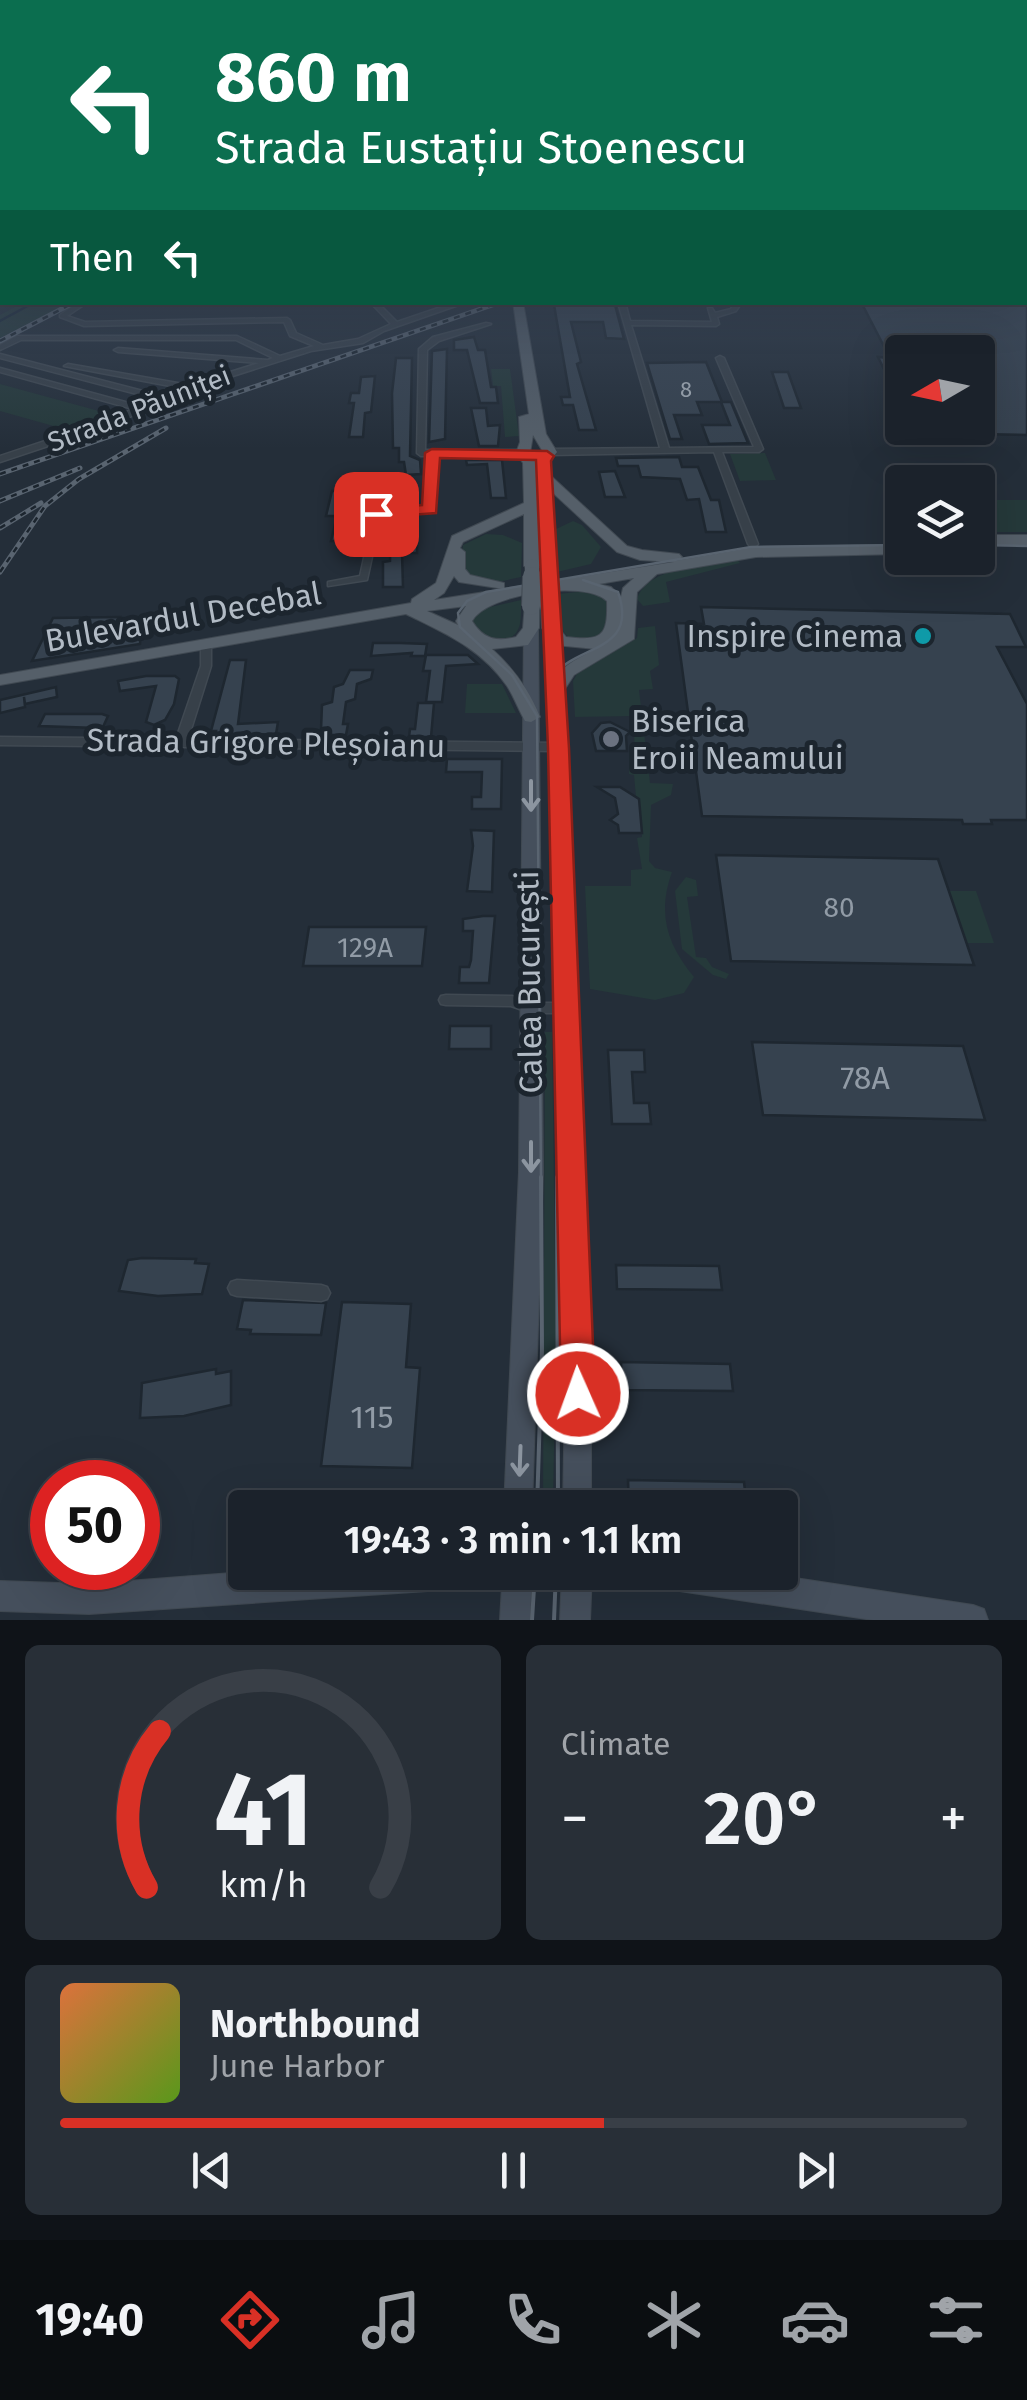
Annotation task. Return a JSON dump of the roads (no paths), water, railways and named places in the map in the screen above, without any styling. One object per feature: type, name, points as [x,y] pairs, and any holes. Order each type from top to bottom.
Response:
[{"type":"main road","name":"Calea București","points":[[515,309],[539,434],[548,452],[543,461],[548,529],[538,560]]},
{"type":"main road","name":"Calea București","points":[[515,309],[541,628],[531,717],[530,1259],[519,1490]]},
{"type":"main road","points":[[525,452],[548,452]]},
{"type":"main road","points":[[546,479],[622,549],[640,555],[674,557]]},
{"type":"main road","points":[[412,606],[439,592],[447,581],[449,557],[457,539],[531,505]]},
{"type":"main road","points":[[548,529],[568,518],[585,523],[609,546],[610,560],[596,570]]},
{"type":"main road","points":[[500,591],[464,579],[457,570],[461,542],[479,532],[503,532],[523,538],[538,560]]},
{"type":"main road","points":[[995,540],[1027,540]]},
{"type":"main road","name":"Bulevardul Decebal","points":[[0,680],[754,544],[885,541]]},
{"type":"main road","name":"Bulevardul Decebal","points":[[500,591],[567,585],[756,552],[885,550]]},
{"type":"main road","points":[[995,551],[1027,552]]},
{"type":"main road","points":[[555,691],[569,670],[617,646],[628,635],[629,591],[656,568]]},
{"type":"main road","points":[[500,591],[478,604],[464,621],[474,637],[492,646],[522,641],[541,628],[561,641],[584,645],[604,640],[614,631],[616,605],[610,592],[567,585]]},
{"type":"main road","points":[[412,606],[458,632],[514,682],[531,717]]},
{"type":"main road","name":"Calea București","points":[[541,628],[555,691],[558,748],[578,1394],[576,1490]]},
{"type":"main road","points":[[0,1596],[32,1600],[90,1598],[228,1588]]},
{"type":"main road","points":[[515,1620],[516,1590]]},
{"type":"main road","points":[[575,1620],[576,1590]]},
{"type":"main road","points":[[773,1590],[972,1620]]},
{"type":"street","name":"Strada Păuniței","points":[[81,305],[62,316],[84,324],[284,320],[294,334],[322,347]]},
{"type":"street","points":[[376,305],[396,325]]},
{"type":"street","name":"Strada Păuniței","points":[[0,460],[111,422],[189,387],[279,358],[360,342],[455,305]]},
{"type":"street","points":[[623,305],[665,450]]},
{"type":"street","points":[[628,323],[716,324],[712,313],[734,310],[736,305]]},
{"type":"street","points":[[488,324],[443,336],[422,349],[421,452],[525,452]]},
{"type":"street","name":"Strada Păuniței","points":[[0,348],[20,338],[236,338],[279,358]]},
{"type":"street","points":[[118,350],[268,362]]},
{"type":"street","points":[[0,356],[161,398]]},
{"type":"street","points":[[548,452],[759,448],[720,358]]},
{"type":"street","points":[[58,364],[189,387]]},
{"type":"street","points":[[0,370],[139,408]]},
{"type":"street","points":[[717,449],[754,544]]},
{"type":"street","points":[[332,584],[364,578],[376,514],[430,510],[432,453]]},
{"type":"street","points":[[180,742],[206,666],[206,644]]},
{"type":"street","name":"Strada Grigore Pleșoianu","points":[[0,740],[558,748]]},
{"type":"street","points":[[446,1000],[512,1001],[532,1008],[565,1008]]},
{"type":"street","points":[[236,1288],[321,1293]]},
{"type":"waterway","points":[[0,321],[29,305]]},
{"type":"tram line","points":[[541,1180],[537,716],[512,675],[460,627],[458,613],[467,601],[486,592],[751,547],[885,545]]},
{"type":"tram line","points":[[995,545],[1027,546]]},
{"type":"tram line","points":[[551,737],[548,697],[554,675],[603,644],[620,626],[618,592],[583,580]]},
{"type":"tram line","points":[[556,1037],[557,1180]]},
{"type":"tram line","points":[[538,1490],[541,1177]]},
{"type":"tram line","points":[[557,1177],[558,1490]]},
{"type":"tram line","points":[[532,1620],[534,1590]]},
{"type":"tram line","points":[[554,1620],[555,1590]]},
{"type":"railway","points":[[0,341],[69,305]]},
{"type":"railway","points":[[0,474],[492,305]]},
{"type":"railway","points":[[0,572],[45,506],[79,479],[166,428]]},
{"type":"railway","points":[[0,501],[80,468]]},
{"type":"railway","points":[[0,528],[41,503]]},
{"type":"place","name":"Inspire Cinema","points":[[923,636]]},
{"type":"place","name":"Biserica Eroii Neamului","points":[[611,739]]}]
